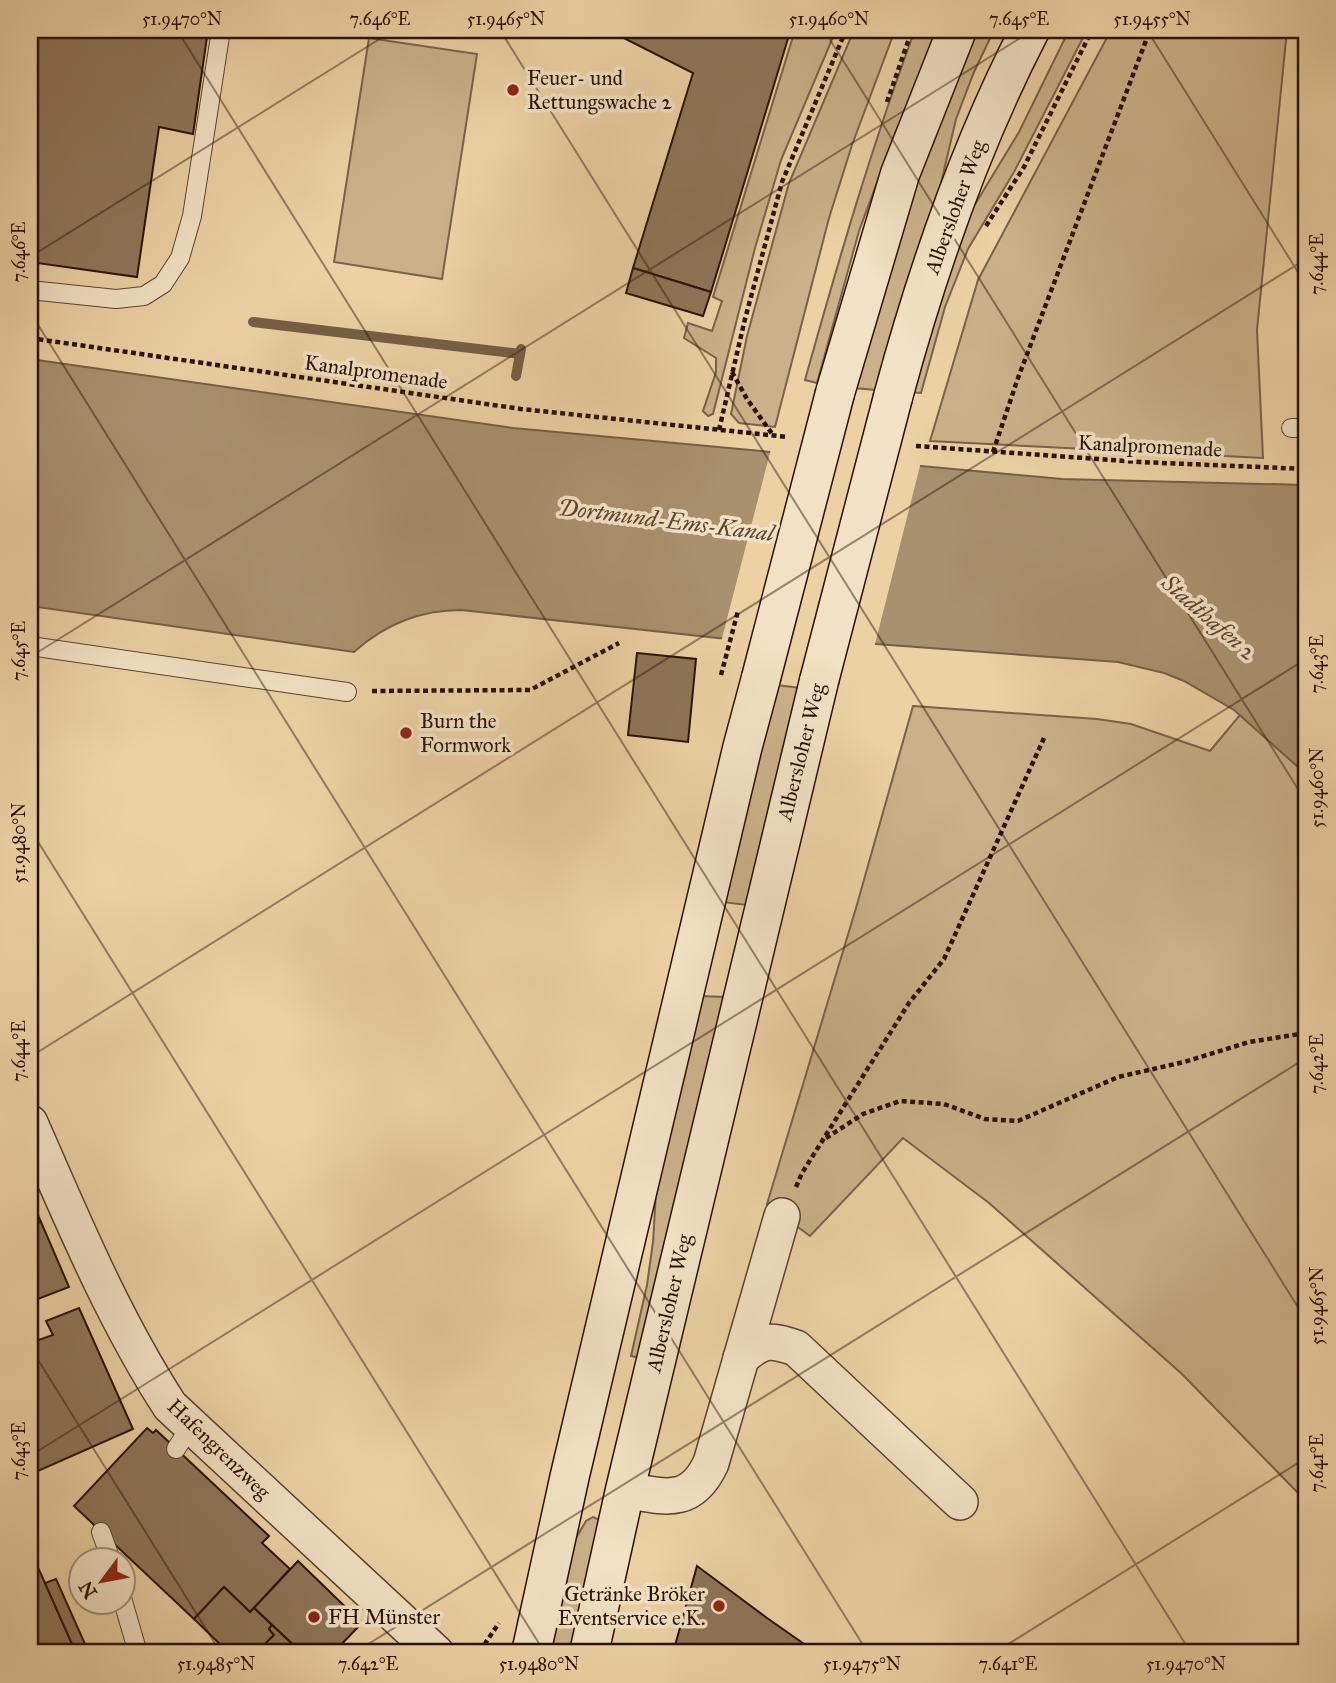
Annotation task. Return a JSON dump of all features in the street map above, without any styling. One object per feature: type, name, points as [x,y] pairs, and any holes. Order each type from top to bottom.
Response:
[{"type":"main road","points":[[531,1653],[570,1475],[742,749],[835,393],[900,174],[957,30]]},
{"type":"main road","name":"Albersloher Weg","points":[[589,1653],[625,1490],[819,681],[907,345],[948,217],[1030,30]]},
{"type":"main road","points":[[570,1475],[625,1490]]},
{"type":"street","name":"Hafengrenzweg","points":[[30,1123],[80,1238],[142,1364],[170,1406],[184,1438],[436,1653]]},
{"type":"street","points":[[625,1490],[658,1496],[684,1495],[702,1481],[711,1463],[782,1216]]},
{"type":"street","points":[[741,1358],[757,1344],[774,1340],[796,1349],[960,1502]]},
{"type":"lane","points":[[30,290],[116,299],[144,296],[163,284],[180,258],[192,216],[221,30]]},
{"type":"lane","points":[[30,646],[346,692]]},
{"type":"lane","points":[[102,1532],[106,1546]]},
{"type":"lane","points":[[127,1616],[138,1653]]},
{"type":"path","points":[[774,435],[747,399],[732,373],[782,182],[846,30]]},
{"type":"path","points":[[982,233],[1024,167],[1092,30]]},
{"type":"path","name":"Kanalpromenade","points":[[1150,30],[1018,378],[993,452],[1306,469]]},
{"type":"path","name":"Kanalpromenade","points":[[30,338],[521,409],[719,430],[732,373]]},
{"type":"path","points":[[346,692],[530,690],[619,643]]},
{"type":"path","points":[[782,1216],[802,1173],[909,1003],[944,959],[1044,738]]},
{"type":"path","points":[[823,1140],[863,1114],[900,1101],[944,1104],[985,1119],[1018,1121],[1118,1077],[1184,1062],[1249,1042],[1306,1033]]},
{"type":"shaded area","points":[[795,30],[836,30],[781,160],[755,248],[713,414],[708,416],[703,411],[716,372],[716,358],[684,338],[688,323],[712,331],[722,301],[713,297]]},
{"type":"shaded area","points":[[854,30],[895,30],[852,145],[829,218],[775,427],[739,423],[731,414],[747,336],[789,183]]},
{"type":"shaded area","points":[[915,30],[938,30],[894,136],[859,231],[817,383],[805,380],[856,204]]},
{"type":"shaded area","points":[[973,30],[994,30],[956,119],[938,196],[876,390],[853,388],[893,243]]},
{"type":"shaded area","points":[[1069,30],[1087,30],[1014,172],[968,249],[945,307],[921,393],[909,392],[968,216],[1019,132]]},
{"type":"shaded area","points":[[1111,30],[1287,30],[1257,330],[1263,458],[930,441],[978,280]]},
{"type":"shaded area","points":[[369,38],[477,54],[442,279],[334,262]]},
{"type":"shaded area","points":[[777,685],[801,688],[747,905],[722,902]]},
{"type":"shaded area","points":[[913,706],[1097,719],[1131,724],[1210,751],[1240,715],[1306,774],[1306,1486],[1299,1494],[1182,1374],[989,1203],[903,1138],[810,1236],[767,1204],[856,908]]},
{"type":"shaded area","points":[[700,996],[724,997],[640,1358],[631,1356],[647,1285],[657,1176]]},
{"type":"shaded area","points":[[593,1517],[600,1520],[573,1653],[549,1653],[576,1538],[586,1521]]},
{"type":"water","points":[[30,359],[513,428],[1062,479],[1306,485],[1306,774],[1234,710],[1184,681],[1164,673],[1118,662],[795,638],[727,639],[461,610],[431,613],[403,621],[378,634],[354,652],[30,606]]},
{"type":"pier","points":[[771,449],[921,462],[874,648],[795,642],[764,645],[721,642]]},
{"type":"building","points":[[30,30],[208,30],[193,134],[159,127],[137,277],[30,262]]},
{"type":"building","points":[[608,30],[790,32],[711,292],[633,268],[693,73]]},
{"type":"building","points":[[633,268],[711,292],[703,316],[626,293]]},
{"type":"building","points":[[637,653],[696,659],[688,742],[628,735]]},
{"type":"building","points":[[30,1197],[41,1222],[30,1226]]},
{"type":"building","points":[[41,1222],[69,1287],[30,1302],[30,1226]]},
{"type":"building","points":[[79,1308],[133,1429],[38,1471],[30,1452],[30,1343],[53,1335],[46,1321]]},
{"type":"building","points":[[147,1428],[153,1433],[156,1430],[269,1536],[262,1543],[290,1569],[250,1612],[224,1587],[194,1619],[136,1564],[136,1546],[116,1546],[74,1506]]},
{"type":"building","points":[[30,1550],[45,1583],[76,1653],[30,1653]]},
{"type":"building","points":[[298,1561],[362,1623],[333,1653],[302,1653],[254,1608]]},
{"type":"building","name":"Getränke Bröker Eventservice e.K.","points":[[697,1566],[767,1618],[817,1653],[673,1653]]},
{"type":"building","points":[[56,1579],[66,1601],[66,1616],[72,1616],[89,1653],[76,1653],[45,1583]]},
{"type":"building","points":[[224,1587],[250,1612],[254,1608],[272,1625],[269,1629],[274,1635],[256,1653],[229,1653],[194,1619]]},
{"type":"building","points":[[272,1625],[302,1653],[256,1653],[274,1635],[269,1629]]},
{"type":"waterway","points":[[253,322],[520,354]]},
{"type":"waterway","points":[[516,376],[521,349]]},
{"type":"place","name":"Feuer- und Rettungswache 2","points":[[513,90]]},
{"type":"place","name":"Burn the Formwork","points":[[406,733]]},
{"type":"place","name":"Getränke Bröker Eventservice e.K.","points":[[719,1606]]},
{"type":"place","name":"FH Münster","points":[[314,1617]]},
{"type":"water label","name":"Dortmund-Ems-Kanal","points":[[666,520]]},
{"type":"water label","name":"Stadthafen 2","points":[[1209,617]]}]
